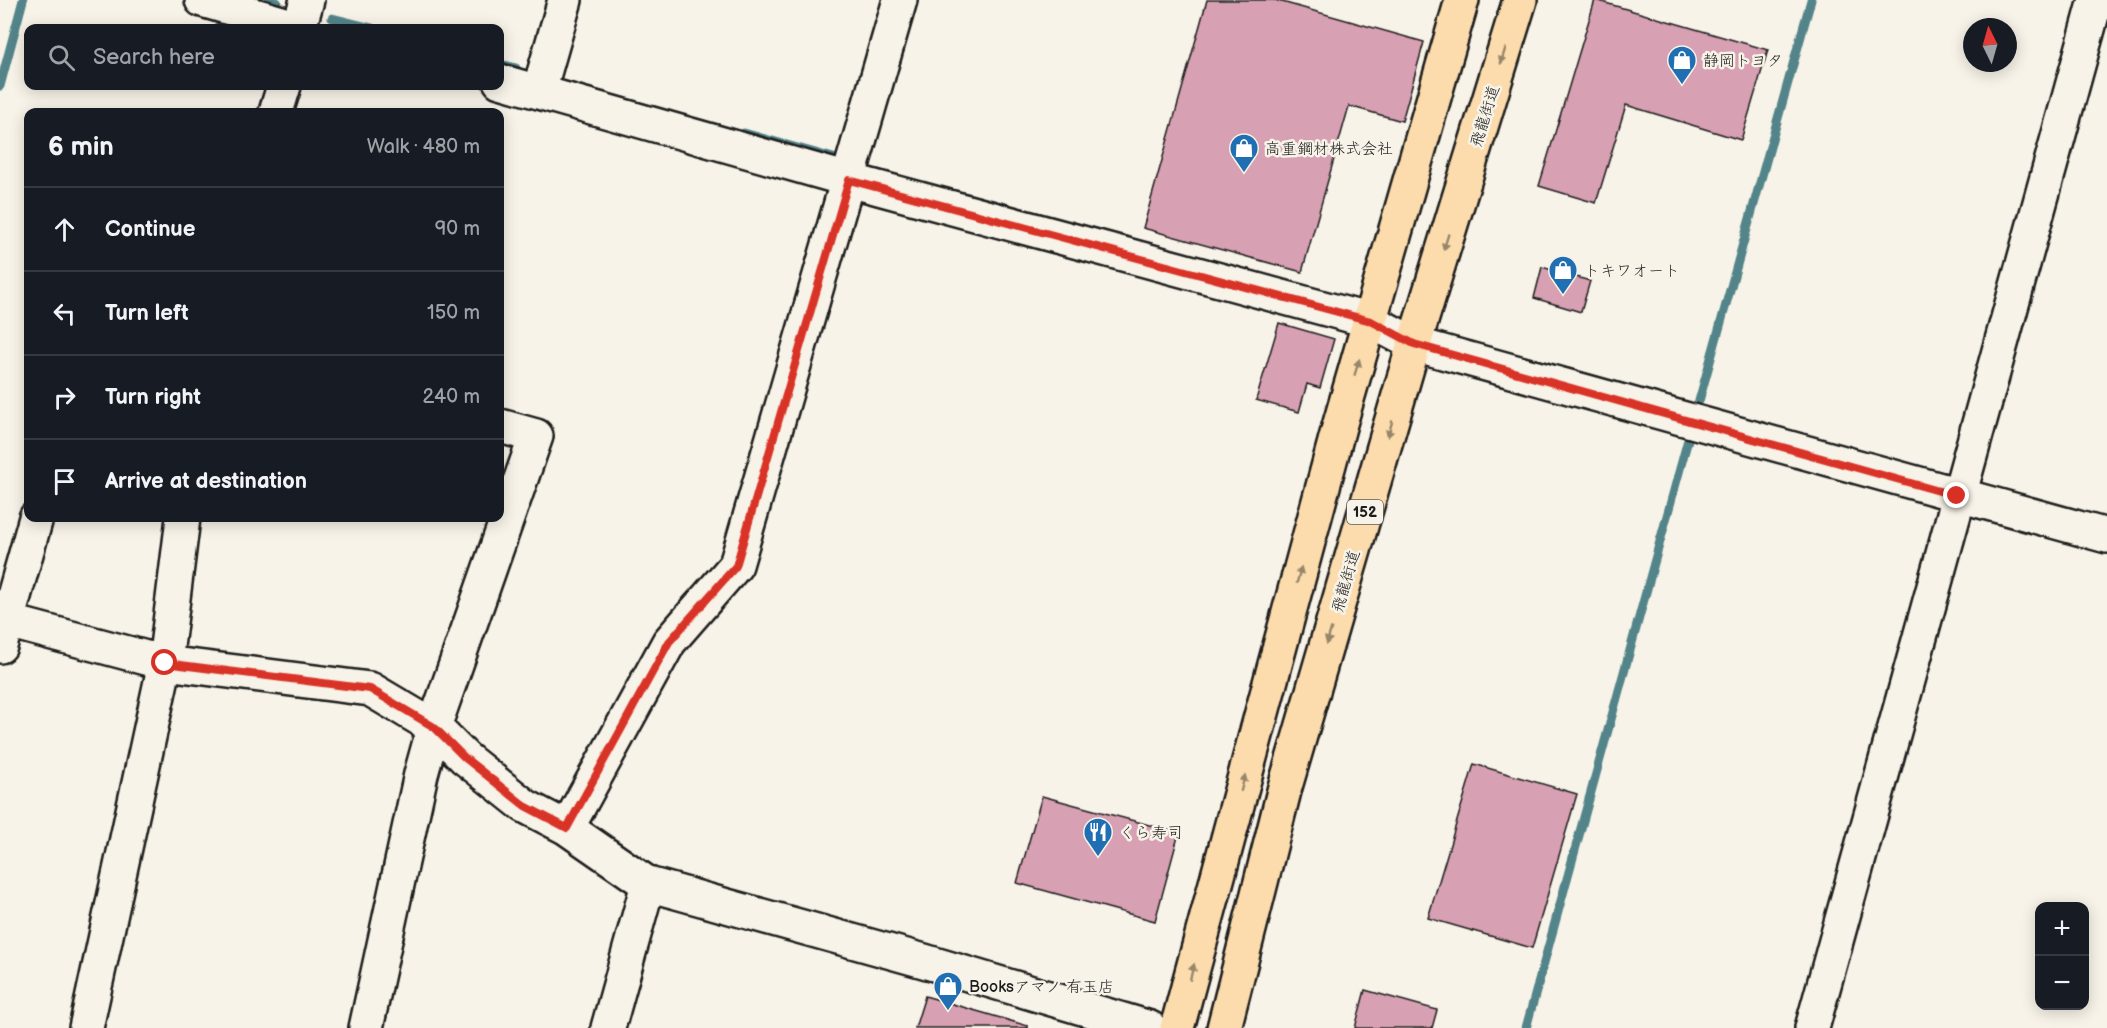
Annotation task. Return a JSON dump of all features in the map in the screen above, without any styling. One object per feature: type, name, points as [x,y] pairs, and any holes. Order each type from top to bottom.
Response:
[{"type":"highway","points":[[1177,1028],[1339,427],[1462,0]]},
{"type":"highway","name":"飛龍街道","points":[[1224,1028],[1285,787],[1414,344],[1520,0]]},
{"type":"street","points":[[202,0],[285,24]]},
{"type":"street","points":[[300,24],[308,0]]},
{"type":"street","points":[[539,91],[565,0]]},
{"type":"street","points":[[567,828],[669,642],[736,566],[900,0]]},
{"type":"street","points":[[1812,1028],[1957,496],[2096,0]]},
{"type":"street","points":[[504,82],[849,180],[1371,321],[1414,344],[2107,536]]},
{"type":"street","points":[[277,108],[283,90]]},
{"type":"street","points":[[366,1028],[421,774],[434,727],[536,436],[504,427]]},
{"type":"street","points":[[35,522],[2,629],[165,663],[370,689],[434,727],[465,758],[525,806],[567,828],[648,884],[924,961],[1150,1028]]},
{"type":"street","points":[[86,1028],[165,663],[183,522]]},
{"type":"street","points":[[608,1028],[648,884]]},
{"type":"building","name":"高重鋼材株式会社","points":[[1207,0],[1275,0],[1424,42],[1402,121],[1349,106],[1302,272],[1143,228]]},
{"type":"building","points":[[1595,0],[1768,50],[1741,140],[1626,105],[1596,203],[1539,186]]},
{"type":"building","points":[[1542,267],[1590,281],[1581,312],[1534,298]]},
{"type":"building","points":[[1279,323],[1334,339],[1320,388],[1307,384],[1299,412],[1256,400]]},
{"type":"building","points":[[1474,764],[1577,794],[1532,948],[1428,918]]},
{"type":"building","name":"くら寿司","points":[[1042,796],[1179,833],[1155,921],[1017,883]]},
{"type":"building","points":[[1365,990],[1437,1010],[1432,1028],[1355,1028]]},
{"type":"building","name":"Booksアマノ 有玉店","points":[[925,996],[1028,1026],[1028,1028],[915,1028]]},
{"type":"waterway","points":[[0,86],[23,0]]},
{"type":"waterway","points":[[269,0],[277,2]]},
{"type":"waterway","points":[[1699,401],[1811,0]]},
{"type":"waterway","points":[[332,18],[356,24]]},
{"type":"waterway","points":[[504,65],[516,68]]},
{"type":"waterway","points":[[744,133],[837,159]]},
{"type":"waterway","points":[[1526,1028],[1689,436]]},
{"type":"place","name":"静岡トヨタ","points":[[1682,86]]},
{"type":"place","name":"高重鋼材株式会社","points":[[1244,174]]},
{"type":"place","name":"トキワオート","points":[[1563,296]]},
{"type":"place","name":"くら寿司","points":[[1098,858]]},
{"type":"place","name":"Booksアマノ 有玉店","points":[[948,1012]]},
{"type":"route","points":[[165,663],[370,689],[434,727],[465,758],[525,806],[567,828],[669,642],[736,566],[849,180],[1371,321],[1414,344],[1957,496]]}]
